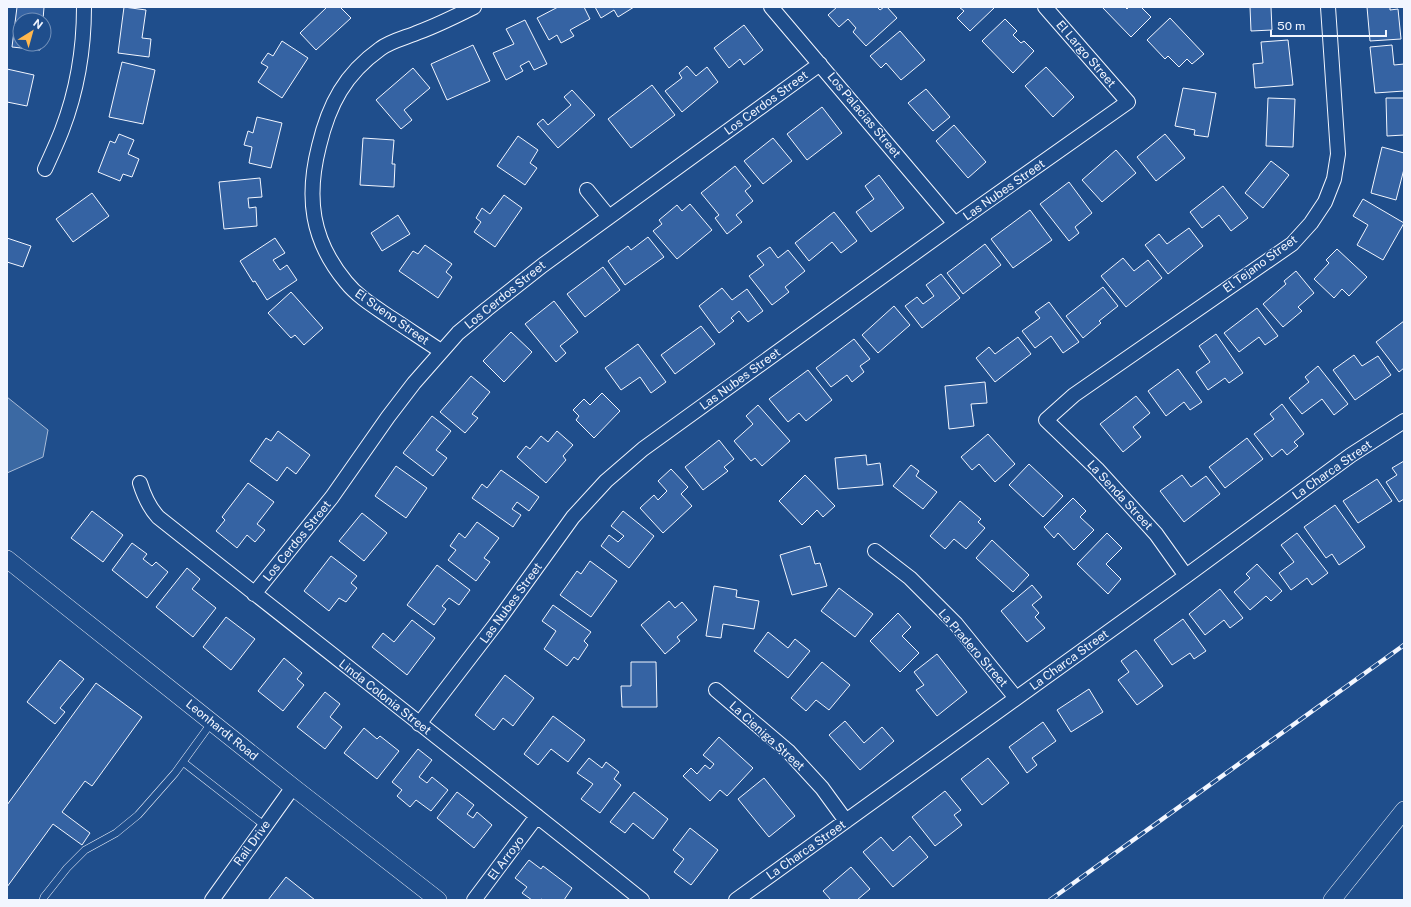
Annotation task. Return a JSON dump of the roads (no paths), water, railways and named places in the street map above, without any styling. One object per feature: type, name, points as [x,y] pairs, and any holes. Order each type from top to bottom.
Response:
[{"type":"street","points":[[45,169],[62,129],[73,94],[81,58],[84,7]]},
{"type":"street","name":"El Sueno Street","points":[[441,351],[368,303],[346,284],[330,260],[318,233],[312,204],[312,188],[314,169],[323,129],[332,105],[343,86],[357,69],[382,47],[474,7]]},
{"type":"street","name":"Los Palacias Street","points":[[771,7],[956,224]]},
{"type":"street","name":"El Largo Street","points":[[1045,7],[1128,102]]},
{"type":"street","name":"El Tejano Street","points":[[1046,420],[1074,395],[1292,244],[1311,223],[1324,202],[1334,179],[1338,154],[1328,7]]},
{"type":"street","name":"Los Cerdos Street","points":[[254,594],[332,497],[388,417],[414,383],[441,351],[458,334],[543,265],[820,64]]},
{"type":"street","name":"Las Nubes Street","points":[[419,724],[495,625],[572,517],[606,481],[643,449],[1128,102]]},
{"type":"street","points":[[587,190],[609,216]]},
{"type":"street","name":"La Senda Street","points":[[1046,420],[1097,469],[1156,534],[1186,576]]},
{"type":"street","name":"La Charca Street","points":[[736,900],[1186,576],[1351,455],[1404,422]]},
{"type":"street","name":"Linda Colonia Street","points":[[140,483],[150,508],[158,517],[642,900]]},
{"type":"street","name":"La Pradero Street","points":[[875,551],[910,578],[956,624],[1016,698]]},
{"type":"street","name":"Leonhardt Road","points":[[7,559],[293,787],[438,900]]},
{"type":"street","name":"La Cieniga Street","points":[[716,690],[788,751],[822,788],[846,821]]},
{"type":"street","name":"Rail Drive","points":[[212,900],[293,787]]},
{"type":"street","points":[[1332,900],[1404,810]]},
{"type":"street","name":"El Arroyo","points":[[474,900],[537,816]]},
{"type":"lane","points":[[43,900],[67,868],[85,850],[116,833],[138,815],[175,773],[212,722]]},
{"type":"lane","points":[[183,762],[265,826]]},
{"type":"water","points":[[7,397],[48,430],[43,457],[7,473]]},
{"type":"railway","points":[[1050,900],[1404,645]]}]
